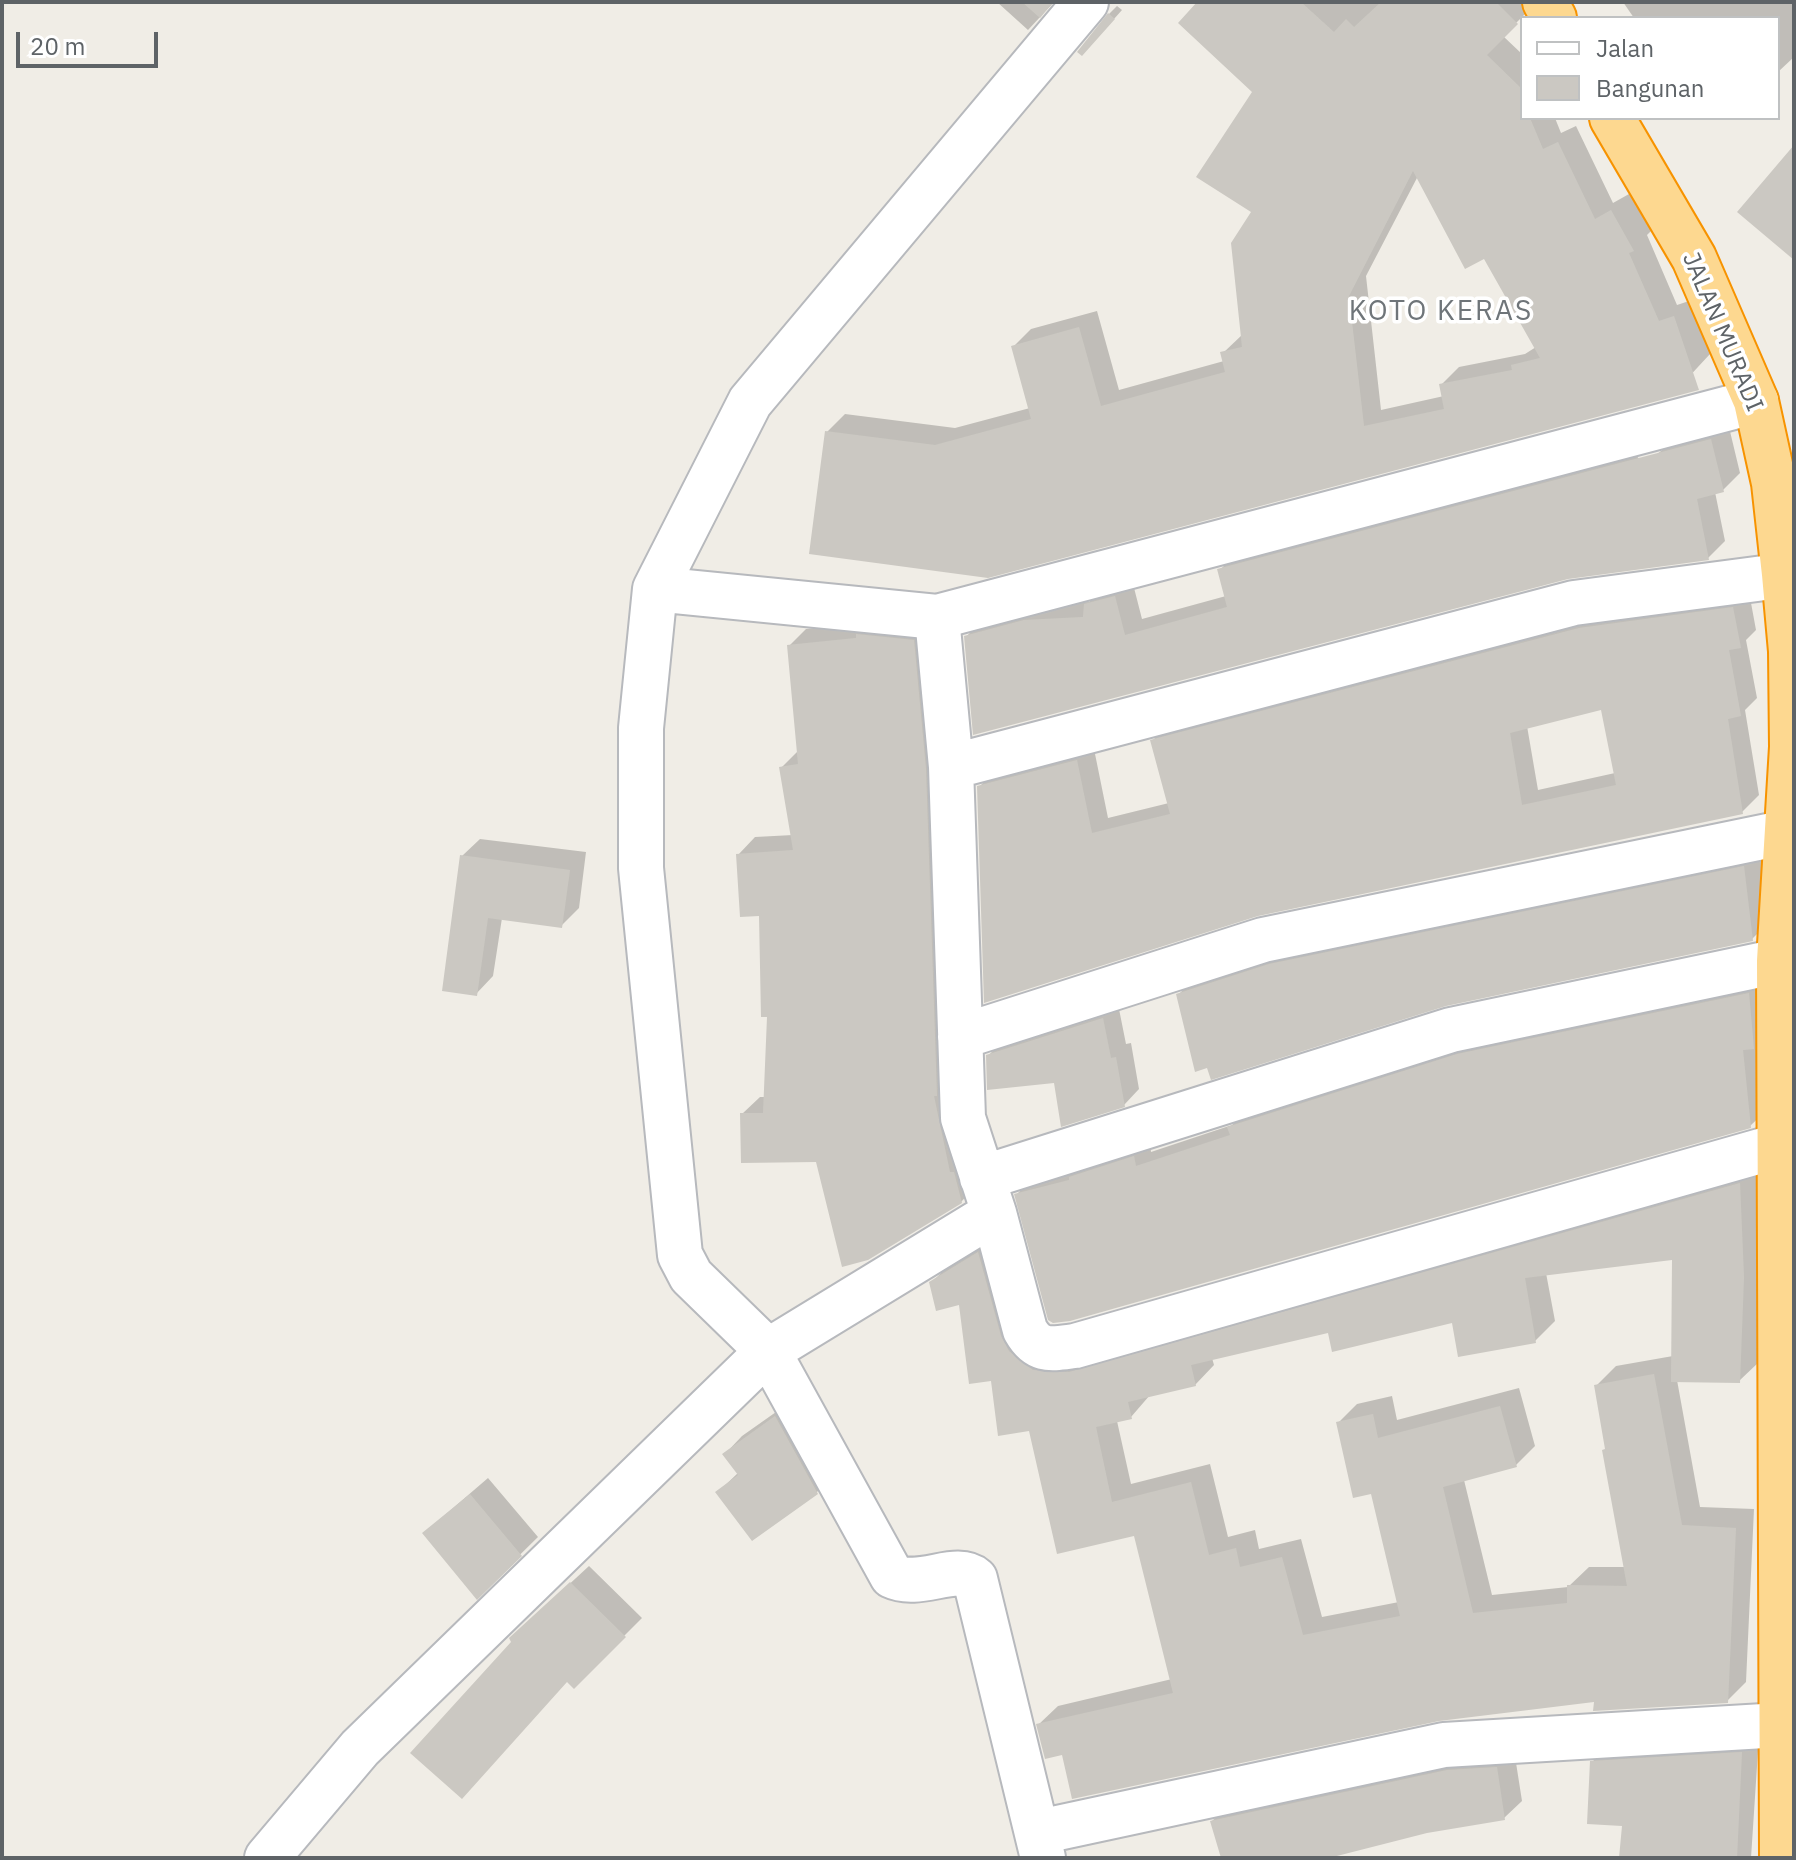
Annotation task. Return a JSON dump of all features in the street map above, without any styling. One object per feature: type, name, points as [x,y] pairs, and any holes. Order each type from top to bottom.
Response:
[{"type":"highway","name":"JALAN MURADI","points":[[1613,120],[1694,258],[1756,401],[1789,574],[1792,747],[1779,961],[1786,1052],[1778,1146],[1782,1858]]},
{"type":"street","points":[[1086,2],[750,402],[655,589],[641,728],[641,868],[680,1255],[691,1276],[768,1351],[892,1576],[913,1583],[963,1572],[975,1579],[1041,1845],[1444,1745],[1781,1725]]},
{"type":"street","points":[[655,589],[937,617],[1756,401]]},
{"type":"street","points":[[951,767],[1574,603],[1789,574]]},
{"type":"street","points":[[937,617],[951,767],[963,1118],[1025,1330],[1034,1345],[1047,1350],[1090,1342],[1778,1146]]},
{"type":"street","points":[[960,1037],[1263,940],[1787,832]]},
{"type":"street","points":[[267,1858],[360,1748],[768,1351],[988,1196],[1451,1030],[1779,961]]},
{"type":"building","points":[[1022,2],[1053,2],[1040,18]]},
{"type":"building","points":[[1197,2],[1301,2],[1334,32],[1346,19],[1354,27],[1381,2],[1496,2],[1518,24],[1487,55],[1520,87],[1520,120],[1531,120],[1543,149],[1558,142],[1595,219],[1611,210],[1634,251],[1629,253],[1659,321],[1674,316],[1699,390],[988,578],[809,554],[825,431],[935,445],[1031,419],[1011,346],[1079,327],[1101,406],[1225,372],[1220,352],[1242,347],[1231,243],[1251,212],[1196,177],[1252,92],[1178,23]],"holes":[[[1413,171],[1465,269],[1484,259],[1540,358],[1511,365],[1512,370],[1439,384],[1444,409],[1364,426],[1349,296]]]},
{"type":"building","points":[[1108,13],[1115,19],[1082,56],[1077,52]]},
{"type":"building","points":[[1794,145],[1794,260],[1737,212]]},
{"type":"building","points":[[1711,439],[1724,492],[1697,499],[1709,560],[1568,579],[973,735],[964,636],[1024,620],[1083,617],[1084,604],[1115,596],[1125,635],[1227,607],[1217,569]]},
{"type":"building","points":[[1733,607],[1741,648],[1729,650],[1741,716],[1728,719],[1743,814],[1258,916],[984,1003],[977,786],[1077,760],[1092,833],[1170,814],[1150,740],[1579,628]],"holes":[[[1601,710],[1616,785],[1522,805],[1510,733]]]},
{"type":"building","points":[[856,634],[914,640],[926,769],[937,1096],[934,1096],[950,1172],[954,1172],[962,1203],[868,1260],[842,1267],[816,1162],[741,1163],[740,1113],[763,1113],[767,1017],[761,1017],[759,916],[740,917],[736,854],[793,850],[779,767],[798,764],[787,645],[856,638]]},
{"type":"building","points":[[460,855],[570,870],[562,928],[488,918],[477,996],[442,991]]},
{"type":"building","points":[[1744,866],[1753,941],[1446,1006],[1211,1080],[1207,1068],[1195,1072],[1176,994],[1269,964]]},
{"type":"building","points":[[1749,993],[1754,1049],[1743,1050],[1751,1128],[1070,1321],[1053,1323],[1048,1320],[1014,1194],[1069,1180],[1069,1177],[1134,1156],[1136,1166],[1230,1135],[1227,1127],[1457,1054]]},
{"type":"building","points":[[1103,1018],[1111,1058],[1116,1057],[1125,1107],[1061,1127],[1054,1083],[987,1090],[986,1055]]},
{"type":"building","points":[[1740,1183],[1744,1277],[1740,1383],[1671,1382],[1672,1260],[1525,1278],[1536,1343],[1458,1357],[1452,1323],[1332,1352],[1328,1333],[1191,1365],[1196,1386],[1128,1402],[1132,1419],[1096,1427],[1112,1502],[1191,1482],[1209,1555],[1236,1548],[1240,1567],[1282,1557],[1303,1635],[1400,1616],[1371,1494],[1353,1498],[1336,1422],[1373,1414],[1378,1438],[1500,1406],[1517,1467],[1443,1487],[1473,1613],[1567,1603],[1567,1585],[1627,1586],[1602,1450],[1605,1449],[1594,1385],[1654,1374],[1682,1525],[1736,1528],[1728,1703],[1593,1711],[1594,1702],[1439,1721],[1072,1799],[1062,1755],[1045,1759],[1036,1724],[1173,1693],[1134,1536],[1057,1554],[1029,1431],[998,1436],[991,1381],[969,1384],[959,1305],[936,1311],[929,1282],[978,1252],[1001,1336],[1009,1351],[1033,1370],[1069,1372]]},
{"type":"building","points":[[775,1416],[818,1494],[752,1541],[715,1492],[738,1475],[722,1454]]},
{"type":"building","points":[[470,1494],[522,1556],[477,1600],[422,1533]]},
{"type":"building","points":[[570,1582],[626,1637],[574,1689],[567,1682],[462,1799],[410,1753],[511,1642],[509,1638]]},
{"type":"building","points":[[1742,1752],[1737,1858],[1619,1858],[1622,1826],[1587,1824],[1590,1761]]},
{"type":"building","points":[[1497,1767],[1505,1820],[1427,1833],[1329,1858],[1221,1858],[1210,1821],[1447,1770]]},
{"type":"district","name":"KOTO KERAS","points":[[1441,312]]}]
